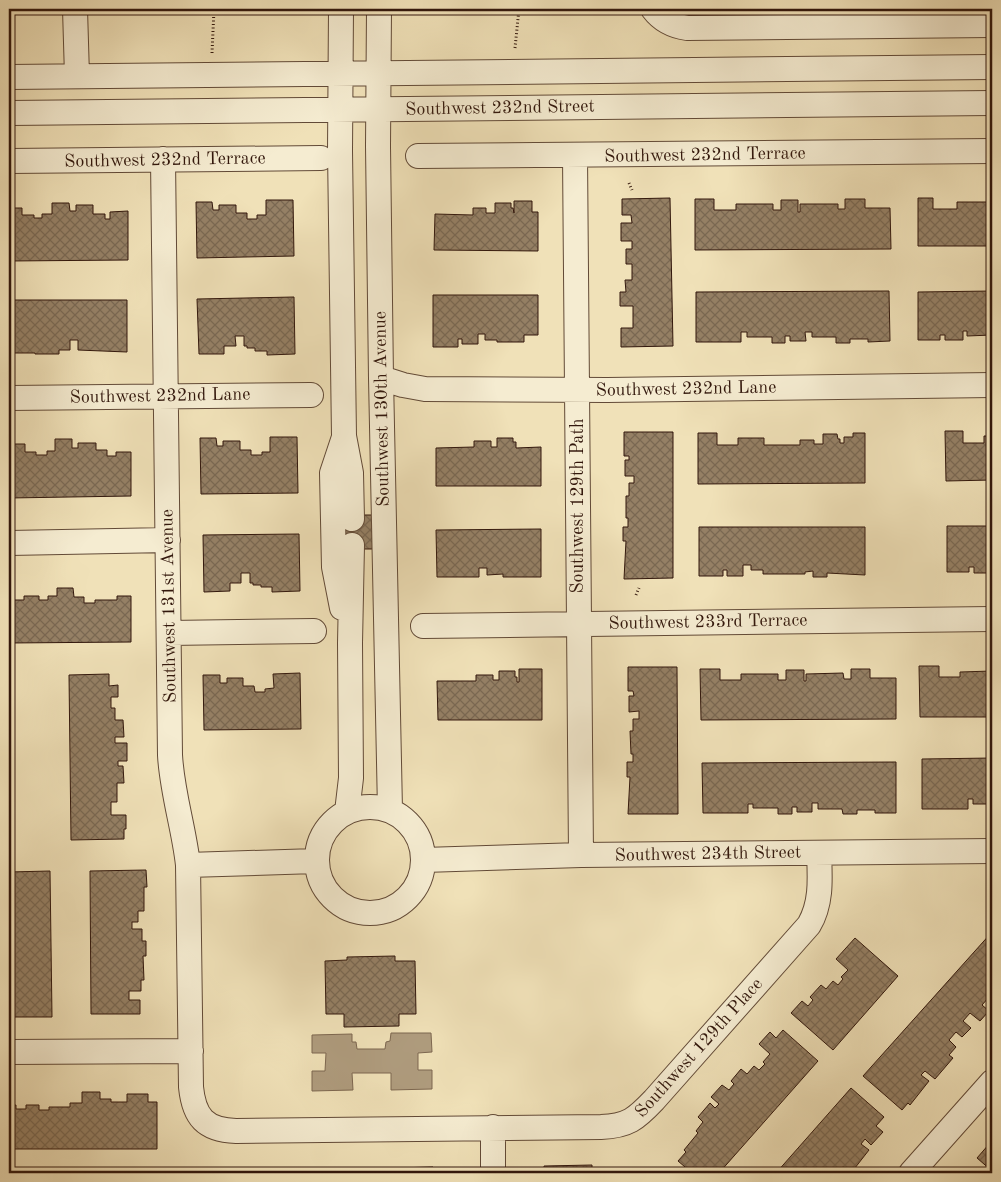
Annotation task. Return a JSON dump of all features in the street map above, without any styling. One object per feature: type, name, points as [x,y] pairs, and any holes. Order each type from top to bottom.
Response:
[{"type":"street","points":[[75,9],[77,76]]},
{"type":"street","name":"Southwest 130th Avenue","points":[[341,9],[342,109],[340,151],[344,436],[351,473],[352,519]]},
{"type":"street","name":"Southwest 130th Avenue","points":[[379,9],[378,109],[381,378],[390,810]]},
{"type":"street","points":[[657,13],[668,23],[687,28],[992,24]]},
{"type":"street","name":"Southwest 232nd Street","points":[[9,77],[992,66]]},
{"type":"street","name":"Southwest 232nd Street","points":[[9,113],[992,103]]},
{"type":"street","name":"Southwest 232nd Terrace","points":[[418,156],[992,151]]},
{"type":"street","name":"Southwest 129th Path","points":[[576,156],[582,856]]},
{"type":"street","name":"Southwest 232nd Terrace","points":[[9,161],[321,158]]},
{"type":"street","name":"Southwest 131st Avenue","points":[[163,159],[171,768],[185,836],[188,865],[191,1051]]},
{"type":"street","name":"Southwest 232nd Lane","points":[[381,378],[424,389],[577,390],[992,385]]},
{"type":"street","name":"Southwest 232nd Lane","points":[[9,398],[311,395]]},
{"type":"street","name":"Southwest 130th Avenue","points":[[344,436],[332,473],[334,567],[350,643]]},
{"type":"street","points":[[9,543],[168,540]]},
{"type":"street","name":"Southwest 130th Avenue","points":[[347,812],[351,778],[350,643],[352,555],[385,565]]},
{"type":"street","name":"Southwest 233rd Terrace","points":[[423,626],[992,619]]},
{"type":"street","points":[[169,633],[314,631]]},
{"type":"street","points":[[368,806],[390,810],[404,818],[415,830],[422,845],[424,860],[422,873],[410,895],[395,907],[377,913],[364,913],[352,910],[331,896],[318,874],[316,861],[319,844],[328,827],[336,818],[347,812],[368,806]]},
{"type":"street","name":"Southwest 234th Street","points":[[424,860],[992,851]]},
{"type":"street","name":"Southwest 129th Place","points":[[191,1051],[191,1087],[194,1104],[202,1120],[216,1129],[236,1131],[613,1127],[632,1121],[640,1114],[809,925],[818,901],[819,853]]},
{"type":"street","points":[[188,865],[316,861]]},
{"type":"street","points":[[9,1052],[191,1051]]},
{"type":"street","points":[[911,1173],[992,1082]]},
{"type":"street","points":[[493,1128],[493,1173]]},
{"type":"path","points":[[212,54],[214,9]]},
{"type":"path","points":[[515,50],[519,9]]},
{"type":"path","points":[[629,183],[632,190]]},
{"type":"path","points":[[636,595],[639,588]]},
{"type":"shaded area","points":[[391,1033],[431,1033],[432,1052],[418,1053],[418,1070],[432,1070],[432,1089],[391,1090],[391,1073],[352,1073],[353,1090],[312,1091],[312,1071],[325,1071],[326,1053],[312,1053],[312,1035],[352,1034],[352,1042],[356,1042],[357,1049],[385,1049],[386,1042],[390,1041]]},
{"type":"building","points":[[670,198],[673,346],[621,347],[621,328],[633,328],[633,306],[620,306],[620,292],[626,292],[625,280],[632,280],[632,264],[626,264],[626,249],[632,249],[632,241],[621,241],[621,223],[632,223],[631,215],[622,215],[622,199]]},
{"type":"building","points":[[918,198],[933,198],[933,209],[957,209],[957,202],[992,202],[992,246],[918,246]]},
{"type":"building","points":[[695,199],[714,199],[714,210],[736,210],[736,204],[773,204],[773,210],[781,210],[781,200],[798,200],[798,212],[800,212],[800,204],[838,204],[838,209],[845,209],[845,199],[865,199],[865,208],[890,208],[891,249],[695,250]]},
{"type":"building","points":[[266,200],[293,200],[294,256],[197,258],[196,202],[212,202],[213,210],[219,210],[219,205],[236,205],[236,213],[247,213],[247,219],[257,219],[257,215],[266,215]]},
{"type":"building","points":[[514,201],[532,201],[532,212],[538,212],[538,251],[434,250],[435,214],[473,215],[473,208],[486,208],[486,213],[495,213],[495,203],[511,203],[514,213]]},
{"type":"building","points":[[52,203],[69,203],[70,211],[76,211],[76,205],[93,205],[93,214],[105,214],[105,219],[110,219],[110,212],[128,211],[128,260],[9,261],[9,208],[22,208],[22,215],[34,215],[34,218],[42,218],[42,214],[52,214]]},
{"type":"building","points":[[889,291],[890,341],[868,342],[868,339],[850,339],[850,343],[836,343],[836,337],[812,337],[812,332],[805,332],[806,341],[790,341],[790,336],[785,336],[785,343],[772,343],[772,337],[747,337],[747,332],[741,332],[741,342],[696,342],[696,292]]},
{"type":"building","points":[[992,291],[992,335],[967,336],[967,331],[963,331],[963,340],[945,340],[945,335],[940,335],[940,340],[918,340],[918,292]]},
{"type":"building","points":[[433,295],[538,295],[538,335],[524,335],[524,342],[497,342],[497,340],[485,340],[485,334],[478,334],[478,344],[462,344],[462,339],[458,339],[458,347],[433,347]]},
{"type":"building","points":[[294,297],[295,354],[267,355],[267,351],[255,351],[255,348],[244,346],[244,336],[235,336],[236,346],[224,346],[224,354],[199,354],[197,299]]},
{"type":"building","points":[[9,300],[127,300],[127,352],[78,350],[78,340],[70,340],[70,350],[59,350],[59,354],[14,353],[14,351],[9,351]]},
{"type":"building","points":[[945,431],[963,431],[963,443],[984,443],[984,436],[992,436],[992,480],[946,481]]},
{"type":"building","points":[[624,432],[673,432],[673,578],[624,579],[626,541],[623,541],[623,527],[628,527],[626,496],[629,496],[629,483],[634,483],[634,476],[625,476],[625,460],[629,460],[629,456],[624,456]]},
{"type":"building","points":[[698,433],[717,433],[717,445],[738,445],[738,438],[764,438],[764,445],[800,445],[800,440],[814,440],[814,444],[823,444],[823,434],[837,434],[840,443],[844,443],[844,437],[853,437],[853,433],[865,433],[865,483],[698,484]]},
{"type":"building","points":[[270,437],[297,437],[298,493],[201,494],[200,438],[216,438],[217,446],[223,446],[223,441],[240,441],[240,450],[251,450],[251,455],[262,455],[262,452],[270,452]]},
{"type":"building","points":[[497,438],[513,438],[513,442],[516,442],[516,448],[541,447],[541,486],[436,486],[436,448],[474,447],[474,441],[491,441],[491,447],[497,447]]},
{"type":"building","points":[[55,439],[72,439],[72,448],[78,448],[78,443],[96,443],[96,450],[107,450],[107,456],[116,456],[116,452],[131,452],[131,496],[9,498],[9,444],[25,444],[25,452],[47,455],[47,451],[55,451]]},
{"type":"building","points":[[360,515],[373,515],[373,549],[341,545],[341,519]]},
{"type":"building","points":[[947,526],[992,526],[991,573],[974,573],[974,567],[969,567],[969,572],[947,572]]},
{"type":"building","points":[[699,527],[865,527],[865,575],[827,573],[827,577],[813,577],[813,571],[805,572],[805,574],[763,574],[763,570],[751,570],[751,565],[743,565],[743,576],[727,576],[727,570],[723,570],[723,576],[699,576]]},
{"type":"building","points":[[541,529],[541,577],[503,577],[503,574],[487,575],[487,568],[479,568],[479,577],[437,577],[436,530]]},
{"type":"building","points":[[299,534],[300,591],[272,592],[272,587],[261,587],[261,585],[250,583],[250,573],[241,573],[241,583],[230,583],[230,591],[204,592],[203,535]]},
{"type":"building","points":[[57,588],[73,588],[74,597],[84,597],[84,603],[95,603],[95,600],[117,600],[117,596],[131,596],[131,642],[9,643],[9,600],[24,600],[24,596],[39,596],[39,600],[48,600],[48,596],[57,596]]},
{"type":"building","points":[[919,666],[939,666],[939,677],[960,677],[960,672],[992,671],[992,717],[920,717]]},
{"type":"building","points":[[628,667],[677,667],[678,814],[628,814],[630,777],[627,777],[627,762],[633,762],[630,731],[633,731],[633,719],[639,719],[639,711],[629,712],[629,696],[634,696],[633,691],[628,691]]},
{"type":"building","points":[[519,669],[542,669],[542,720],[438,720],[437,681],[476,681],[476,675],[493,675],[493,680],[499,680],[499,671],[515,671],[515,677],[517,677],[517,682],[519,682]]},
{"type":"building","points":[[700,669],[720,669],[720,680],[741,680],[741,674],[778,674],[778,680],[786,680],[786,670],[804,670],[804,681],[806,681],[806,674],[843,673],[844,679],[851,679],[851,669],[870,669],[870,678],[896,678],[896,719],[701,720]]},
{"type":"building","points":[[300,673],[301,729],[204,730],[203,675],[220,675],[220,683],[227,683],[227,678],[243,678],[243,686],[254,686],[255,692],[265,692],[265,689],[274,688],[273,674]]},
{"type":"building","points":[[109,674],[109,686],[118,685],[118,697],[111,697],[111,708],[115,708],[115,720],[123,720],[124,737],[115,737],[115,743],[127,743],[127,761],[118,761],[118,766],[123,766],[124,783],[117,783],[117,802],[111,802],[111,815],[126,815],[124,839],[71,840],[69,675]]},
{"type":"building","points":[[992,758],[992,804],[973,804],[973,799],[968,799],[968,809],[922,809],[922,759]]},
{"type":"building","points":[[896,762],[896,813],[875,813],[875,810],[857,810],[857,814],[843,814],[842,809],[818,809],[818,803],[812,803],[812,812],[797,812],[797,807],[792,807],[792,814],[778,814],[778,808],[753,808],[753,804],[748,804],[748,813],[703,813],[702,763]]},
{"type":"building","points":[[146,870],[147,887],[144,887],[144,911],[138,911],[138,922],[132,922],[132,929],[142,929],[142,941],[146,941],[146,956],[143,956],[144,980],[141,980],[141,991],[129,991],[129,1000],[140,1000],[140,1014],[91,1014],[90,871]]},
{"type":"building","points":[[50,871],[52,1017],[9,1017],[9,967],[11,967],[9,958],[9,896],[11,896],[11,888],[9,888],[9,872]]},
{"type":"building","points":[[992,932],[992,1000],[989,997],[982,1005],[989,1011],[980,1021],[970,1013],[963,1021],[971,1028],[962,1037],[956,1032],[949,1040],[956,1047],[949,1055],[953,1058],[935,1079],[925,1071],[921,1075],[929,1081],[910,1105],[908,1103],[902,1110],[863,1076]]},
{"type":"building","points":[[855,938],[898,976],[833,1050],[791,1013],[802,1001],[808,1006],[813,1000],[810,997],[821,985],[826,989],[833,981],[838,985],[843,979],[841,977],[848,970],[836,959]]},
{"type":"building","points":[[395,956],[395,961],[415,961],[416,1014],[399,1014],[399,1026],[344,1027],[344,1014],[326,1014],[325,961],[347,960],[347,957]]},
{"type":"building","points":[[783,1030],[818,1061],[719,1173],[692,1173],[678,1161],[686,1152],[684,1150],[698,1133],[696,1131],[703,1122],[698,1117],[710,1103],[715,1108],[719,1104],[711,1097],[722,1085],[729,1090],[734,1084],[731,1081],[741,1069],[747,1074],[754,1066],[759,1070],[765,1064],[763,1062],[770,1054],[759,1044],[770,1032],[776,1038]]},
{"type":"building","points":[[851,1088],[884,1117],[876,1126],[883,1132],[871,1145],[865,1139],[861,1144],[869,1150],[851,1173],[843,1167],[838,1173],[776,1173]]},
{"type":"building","points":[[82,1092],[100,1092],[100,1099],[111,1099],[111,1102],[127,1102],[127,1094],[148,1094],[148,1102],[157,1102],[157,1149],[9,1149],[9,1105],[16,1105],[16,1109],[26,1109],[26,1105],[39,1105],[39,1110],[49,1110],[49,1107],[70,1107],[70,1103],[82,1103]]},
{"type":"building","points":[[990,1143],[992,1145],[992,1171],[977,1158]]},
{"type":"building","points":[[592,1165],[592,1173],[544,1173],[544,1166]]},
{"type":"building","points":[[433,1167],[434,1173],[395,1173],[395,1168]]}]
